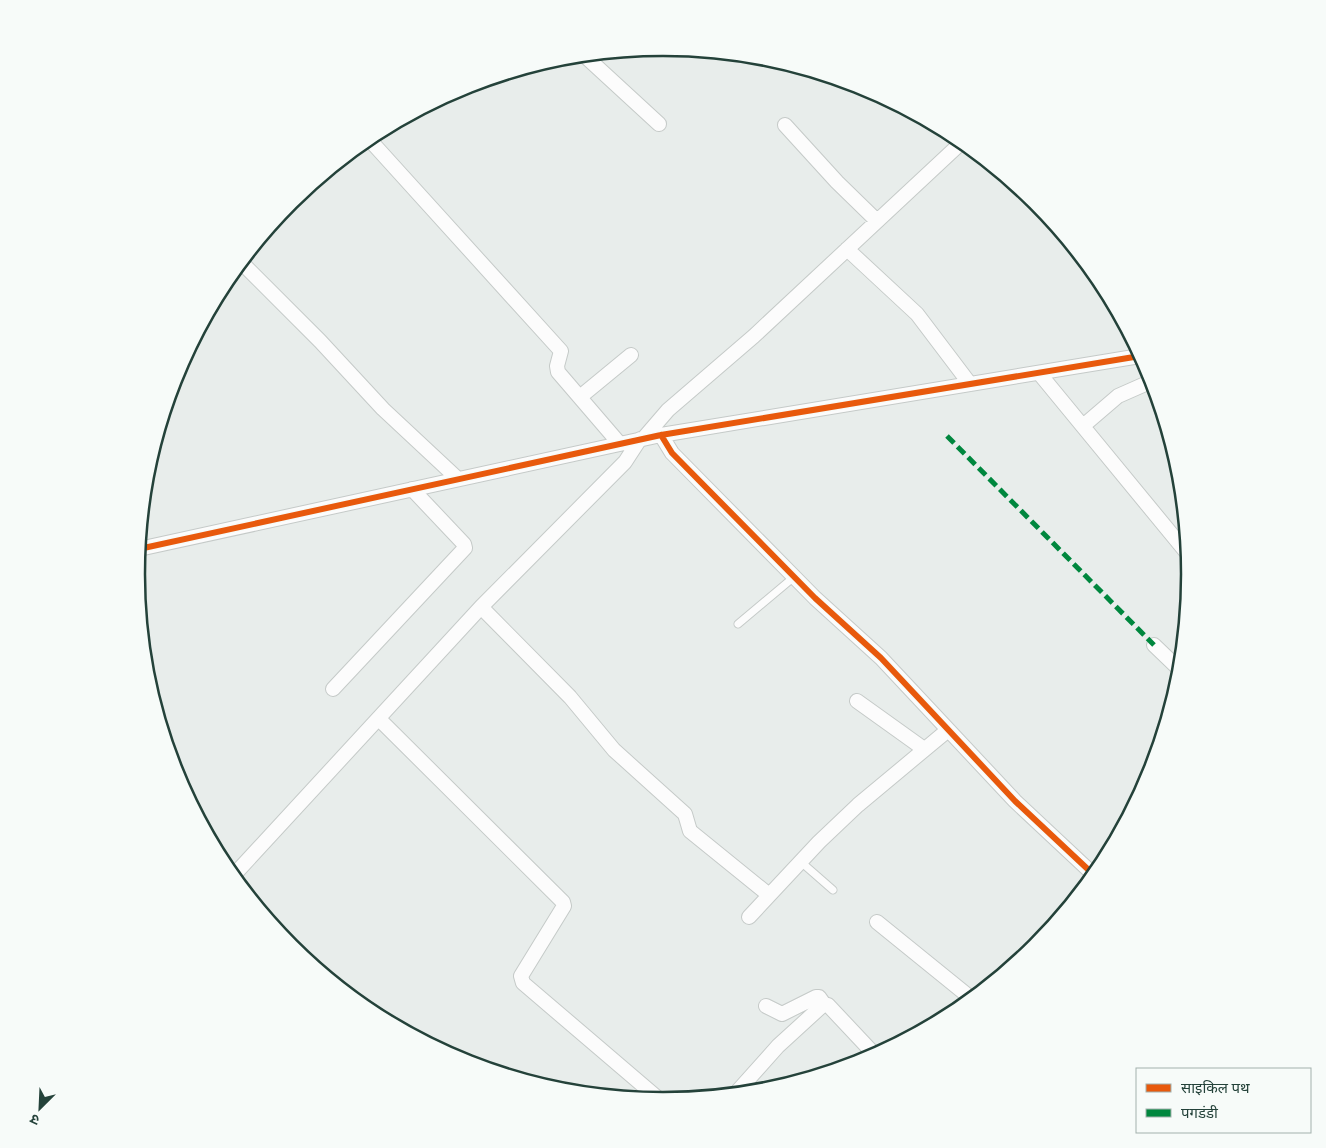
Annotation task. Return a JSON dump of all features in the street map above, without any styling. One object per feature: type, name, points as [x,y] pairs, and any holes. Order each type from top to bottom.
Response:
[{"type":"street","points":[[591,62],[659,124]]},
{"type":"street","points":[[785,125],[837,182],[877,221]]},
{"type":"street","points":[[374,145],[561,351],[557,366],[558,372],[619,443]]},
{"type":"street","points":[[239,870],[481,608],[625,462],[642,439],[668,410],[754,336],[956,148]]},
{"type":"street","points":[[847,249],[917,314],[970,384]]},
{"type":"street","points":[[246,267],[320,341],[383,409],[458,479]]},
{"type":"street","points":[[580,397],[631,355]]},
{"type":"street","points":[[146,548],[660,435],[1133,357]]},
{"type":"street","points":[[1039,373],[1180,544]]},
{"type":"street","points":[[1083,426],[1118,396],[1144,384]]},
{"type":"street","points":[[660,435],[672,453],[794,577],[880,658],[1015,801],[1088,869]]},
{"type":"street","points":[[333,689],[464,548],[464,544],[412,489]]},
{"type":"street","points":[[481,608],[570,697],[614,750],[685,814],[690,831],[769,895]]},
{"type":"street","points":[[1154,645],[1173,663]]},
{"type":"street","points":[[858,701],[924,749]]},
{"type":"street","points":[[379,719],[470,812],[563,902],[564,906],[521,976],[521,980],[650,1092]]},
{"type":"street","points":[[749,917],[858,805],[948,730]]},
{"type":"street","points":[[877,922],[966,993]]},
{"type":"street","points":[[766,1006],[782,1014],[819,997],[869,1048]]},
{"type":"street","points":[[746,1085],[778,1046],[824,1004]]},
{"type":"lane","points":[[738,624],[794,577]]},
{"type":"lane","points":[[801,862],[833,890]]},
{"type":"marked path","points":[[947,436],[1154,645]]},
{"type":"cycle path","points":[[146,548],[661,435],[1133,357]]},
{"type":"cycle path","points":[[661,435],[672,453],[815,598],[881,658],[1015,801],[1088,869]]}]
